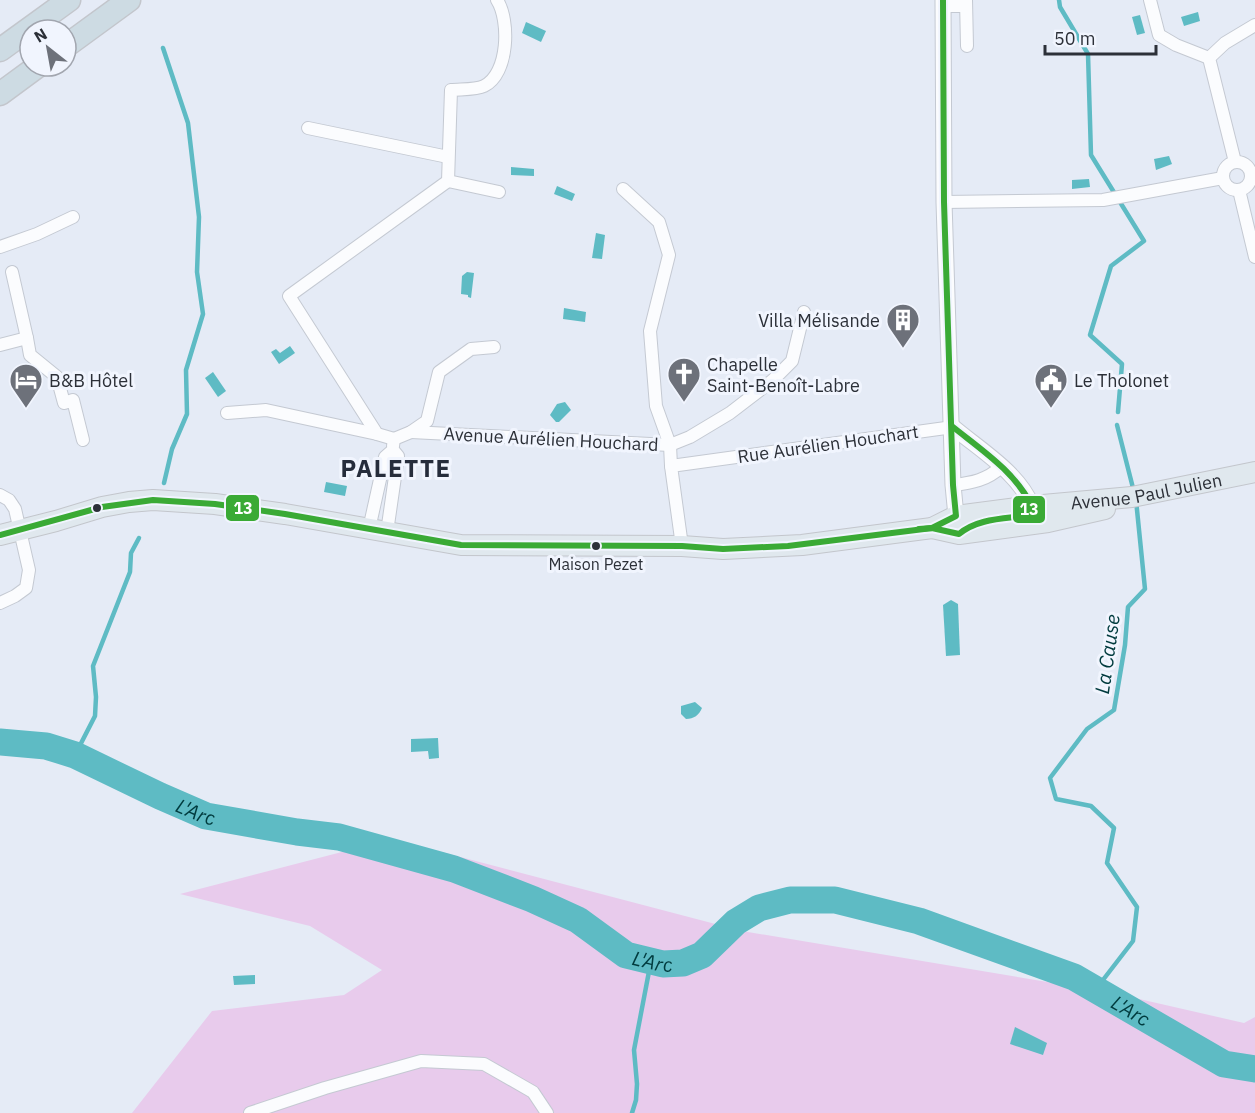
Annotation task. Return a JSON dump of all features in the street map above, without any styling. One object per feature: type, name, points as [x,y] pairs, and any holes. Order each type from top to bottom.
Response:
[{"type":"highway","points":[[0,50],[69,0]]},
{"type":"highway","points":[[78,37],[129,0]]},
{"type":"highway","points":[[0,94],[22,78]]},
{"type":"main road","name":"Avenue Paul Julien","points":[[1162,495],[1255,472]]},
{"type":"main road","name":"Avenue Paul Julien","points":[[10,533],[102,507],[153,500],[224,505],[461,545],[682,546],[723,549],[802,545],[932,528],[1048,522],[1133,500],[1255,479]]},
{"type":"main road","name":"Avenue Paul Julien","points":[[962,528],[1032,506],[1133,500]]},
{"type":"street","points":[[448,181],[451,90],[484,87],[500,72],[505,34],[504,15],[497,0]]},
{"type":"street","points":[[1150,0],[1159,35],[1176,45],[1209,58]]},
{"type":"street","points":[[962,528],[953,485],[953,427],[944,202],[943,3],[966,3],[967,46]]},
{"type":"street","points":[[1209,58],[1225,43],[1255,25]]},
{"type":"street","points":[[1209,58],[1235,162]]},
{"type":"street","points":[[308,128],[448,157]]},
{"type":"street","points":[[1235,162],[1244,165],[1252,173],[1247,185],[1239,190],[1230,188],[1223,178],[1227,166],[1235,162]]},
{"type":"street","points":[[944,202],[1102,200],[1223,178]]},
{"type":"street","points":[[377,434],[290,296],[448,181],[499,192]]},
{"type":"street","points":[[623,189],[659,222],[669,255],[650,331],[656,406],[670,445],[690,437],[730,413],[773,380],[792,361],[804,312]]},
{"type":"street","points":[[1239,190],[1255,257]]},
{"type":"street","points":[[0,247],[37,234],[73,217]]},
{"type":"street","points":[[12,272],[30,355],[57,377],[63,403],[73,400],[83,440]]},
{"type":"street","points":[[0,345],[27,338]]},
{"type":"street","points":[[378,531],[385,457],[394,444],[427,421],[439,372],[471,349],[494,347]]},
{"type":"street","points":[[227,413],[266,410],[377,434],[394,444],[398,456],[378,531]]},
{"type":"street","points":[[953,427],[1001,467],[1027,493],[1032,506]]},
{"type":"street","name":"Rue Aurélien Houchart","points":[[671,466],[953,427]]},
{"type":"street","name":"Avenue Aurélien Houchard","points":[[411,432],[670,445],[671,466]]},
{"type":"street","points":[[671,466],[682,546]]},
{"type":"street","points":[[953,485],[976,482],[994,474],[1001,467]]},
{"type":"street","points":[[0,495],[9,500],[15,509],[10,533],[29,570],[26,588],[0,603]]},
{"type":"street","points":[[250,1113],[325,1088],[421,1061],[484,1064],[532,1092],[547,1113]]},
{"type":"shaded area","points":[[392,839],[742,931],[1113,993],[1244,1023],[1255,1017],[1255,1113],[132,1113],[212,1011],[344,995],[382,970],[310,926],[180,894]]},
{"type":"water","points":[[1198,12],[1200,21],[1184,26],[1181,17]]},
{"type":"water","points":[[1140,15],[1145,33],[1137,35],[1132,17]]},
{"type":"water","points":[[526,22],[546,31],[541,42],[522,33]]},
{"type":"water","points":[[1169,156],[1172,164],[1156,170],[1154,159]]},
{"type":"water","points":[[511,167],[534,169],[534,176],[511,175]]},
{"type":"water","points":[[1089,179],[1090,187],[1072,189],[1072,180]]},
{"type":"water","points":[[557,186],[575,194],[572,201],[554,194]]},
{"type":"water","points":[[596,233],[605,235],[602,259],[592,258]]},
{"type":"water","points":[[467,272],[474,273],[471,298],[461,294],[462,276]]},
{"type":"water","points":[[564,308],[586,312],[585,322],[563,319]]},
{"type":"water","points":[[290,346],[295,353],[279,364],[271,352],[276,349],[280,353]]},
{"type":"water","points":[[213,372],[226,391],[218,397],[205,378]]},
{"type":"water","points":[[565,402],[571,410],[559,422],[556,422],[550,415],[557,404]]},
{"type":"water","points":[[326,482],[347,486],[345,496],[324,492]]},
{"type":"water","points":[[951,600],[958,604],[960,655],[946,656],[943,605]]},
{"type":"water","points":[[695,702],[702,708],[701,710],[698,715],[686,719],[681,714],[681,706]]},
{"type":"water","points":[[438,738],[439,758],[429,759],[428,751],[411,752],[411,739]]},
{"type":"water","points":[[255,975],[255,984],[234,985],[233,976]]},
{"type":"water","points":[[1015,1027],[1047,1043],[1043,1055],[1010,1044]]},
{"type":"waterway","name":"La Cause","points":[[1059,0],[1060,7],[1088,54],[1091,155],[1144,241],[1111,266],[1090,335],[1122,364],[1118,412]]},
{"type":"waterway","points":[[163,48],[188,123],[199,217],[197,272],[203,314],[186,370],[187,414],[172,449],[164,483]]},
{"type":"waterway","name":"La Cause","points":[[1117,425],[1134,492]]},
{"type":"waterway","name":"La Cause","points":[[1096,989],[1133,941],[1137,907],[1107,863],[1114,828],[1091,806],[1056,799],[1050,778],[1087,729],[1114,710],[1125,645],[1128,607],[1145,589],[1136,500]]},
{"type":"waterway","points":[[75,755],[95,716],[93,666],[130,572],[131,553],[139,538]]},
{"type":"waterway","name":"L'Arc","points":[[0,742],[46,746],[75,755],[206,816],[339,837],[454,869],[532,899],[578,920],[626,955],[663,964],[683,963],[702,955],[736,922],[759,908],[790,900],[835,900],[919,921],[1074,977],[1224,1064],[1255,1069]]},
{"type":"waterway","points":[[632,1113],[637,1084],[634,1050],[651,961]]},
{"type":"transit line","name":"13","points":[[0,535],[102,507],[153,500],[215,504],[285,514],[461,545],[682,546],[723,549],[788,546],[932,528],[956,516],[953,485],[944,202],[943,0]]},
{"type":"transit line","name":"13","points":[[919,529],[932,528],[959,534],[981,523],[1024,516],[1032,506],[1007,472],[953,427]]},
{"type":"place","name":"Villa Mélisande","points":[[903,349]]},
{"type":"place","name":"Chapelle Saint-Benoît-Labre","points":[[684,403]]},
{"type":"place","name":"B&B Hôtel","points":[[26,409]]},
{"type":"place","name":"Le Tholonet","points":[[1051,409]]},
{"type":"place","name":"Maison Pezet","points":[[596,546]]},
{"type":"district","name":"PALETTE","points":[[396,468]]}]
